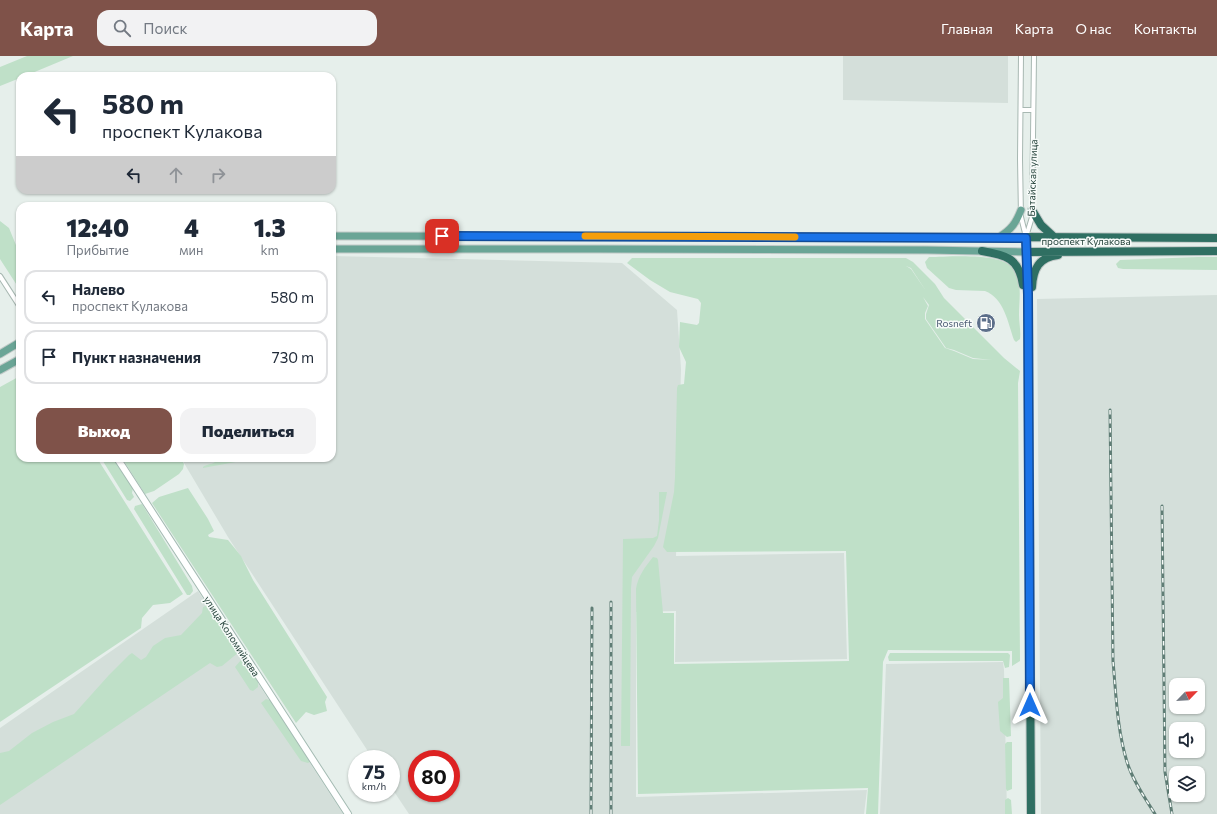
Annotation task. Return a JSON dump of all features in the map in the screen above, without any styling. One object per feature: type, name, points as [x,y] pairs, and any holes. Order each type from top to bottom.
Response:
[{"type":"highway","points":[[1032,210],[1041,225],[1055,238]]},
{"type":"highway","points":[[1026,238],[1028,294],[1031,814]]},
{"type":"highway","name":"проспект Кулакова","points":[[1026,238],[1217,238]]},
{"type":"highway","points":[[982,251],[1006,257],[1018,266],[1023,285],[1028,294]]},
{"type":"highway","points":[[1028,294],[1032,288],[1035,268],[1043,260],[1054,255],[1082,251]]},
{"type":"highway","name":"проспект Кулакова","points":[[1026,252],[1217,251]]},
{"type":"main road","points":[[999,237],[1014,226],[1021,210]]},
{"type":"main road","name":"проспект Кулакова","points":[[336,236],[1026,238]]},
{"type":"main road","name":"проспект Кулакова","points":[[336,249],[600,248],[1026,252]]},
{"type":"main road","points":[[0,354],[16,345]]},
{"type":"main road","points":[[0,370],[16,361]]},
{"type":"street","name":"Батайская улица","points":[[1021,56],[1021,217],[1026,238]]},
{"type":"street","name":"Батайская улица","points":[[1026,238],[1032,217],[1034,56]]},
{"type":"street","points":[[1020,110],[1033,110]]},
{"type":"street","points":[[0,276],[16,302]]},
{"type":"street","points":[[13,347],[16,343]]},
{"type":"street","name":"улица Коломийцева","points":[[120,462],[348,814]]},
{"type":"shaded area","points":[[843,56],[1008,56],[1008,103],[843,100]]},
{"type":"shaded area","points":[[336,256],[622,263],[677,310],[681,369],[676,556],[844,553],[847,659],[675,662],[676,611],[636,612],[636,797],[867,790],[864,814],[409,814],[400,800],[400,750],[367,750],[228,537],[183,462],[336,462]]},
{"type":"shaded area","points":[[1217,295],[1217,814],[1041,814],[1037,299]]},
{"type":"shaded area","points":[[198,591],[343,814],[0,814],[0,728]]},
{"type":"shaded area","points":[[1003,662],[1007,814],[880,814],[886,664]]},
{"type":"green space","points":[[27,56],[73,56],[35,72],[16,72],[16,80],[0,86],[0,67]]},
{"type":"green space","points":[[0,221],[9,228],[16,245],[16,284],[0,259]]},
{"type":"green space","points":[[963,256],[990,258],[1010,265],[1016,272],[1019,283],[1020,339],[1016,342],[1014,340],[1007,319],[997,299],[985,291],[956,290],[949,288],[927,268],[925,262],[929,257]]},
{"type":"green space","points":[[1217,257],[1217,270],[1123,269],[1118,268],[1116,264],[1120,260]]},
{"type":"green space","points":[[632,258],[906,258],[913,262],[935,284],[944,298],[966,320],[965,322],[971,328],[973,327],[1004,358],[1020,371],[1018,383],[1020,661],[1012,666],[1012,651],[888,650],[883,662],[878,814],[866,814],[868,788],[638,794],[636,589],[640,576],[653,557],[657,558],[658,560],[663,613],[674,613],[674,664],[849,661],[846,551],[667,552],[663,547],[674,492],[677,388],[678,385],[684,384],[686,362],[679,347],[680,322],[697,325],[699,323],[701,303],[698,299],[670,292],[650,280],[627,263]],"holes":[[[923,297],[929,305],[926,319],[946,348],[973,358],[992,360],[973,359],[945,348],[925,319],[925,313],[928,306]]]},
{"type":"green space","points":[[16,378],[16,462],[100,462],[183,594],[170,603],[153,605],[142,618],[141,628],[0,722],[0,387]]},
{"type":"green space","points":[[103,462],[117,462],[133,488],[132,493],[134,497],[130,501],[127,500]]},
{"type":"green space","points":[[125,462],[183,462],[183,469],[179,474],[154,491],[145,494]]},
{"type":"green space","points":[[215,462],[236,462],[203,468],[204,466]]},
{"type":"green space","points":[[188,488],[214,531],[208,535],[209,537],[228,540],[241,556],[253,580],[327,697],[325,702],[327,711],[314,715],[306,712],[296,723],[152,503],[159,497]]},
{"type":"green space","points":[[659,492],[667,492],[658,538],[632,577],[630,746],[621,746],[623,539],[653,538],[657,536],[659,520]]},
{"type":"green space","points":[[142,504],[192,586],[193,591],[190,595],[187,595],[134,509],[135,506]]},
{"type":"green space","points":[[208,605],[212,606],[239,652],[222,666],[217,667],[210,663],[0,805],[0,753],[9,751],[32,733],[53,722],[74,714],[129,655],[132,653],[141,660],[146,657],[153,646],[165,638],[181,635],[202,613],[203,607]]},
{"type":"green space","points":[[890,653],[1008,653],[1010,655],[1009,667],[1005,668],[1003,661],[889,661],[888,657]]},
{"type":"green space","points":[[244,659],[258,682],[258,687],[253,691],[250,690],[235,667],[241,660]]},
{"type":"green space","points":[[1003,678],[1009,678],[1011,736],[1007,737],[1000,731],[998,702],[1003,698]]},
{"type":"green space","points":[[266,699],[270,700],[310,762],[308,763],[301,761],[261,703]]},
{"type":"green space","points":[[1007,742],[1012,742],[1012,789],[1007,791],[1005,744]]},
{"type":"green space","points":[[1008,798],[1011,800],[1012,814],[1005,814],[1005,800]]},
{"type":"railway","points":[[1110,410],[1113,661],[1117,712],[1124,750],[1132,776],[1155,814]]},
{"type":"railway","points":[[1162,506],[1165,772],[1172,814]]},
{"type":"railway","points":[[611,602],[611,814]]},
{"type":"railway","points":[[591,814],[592,608]]},
{"type":"slow traffic","points":[[585,236],[795,237]]},
{"type":"place","name":"Rosneft","points":[[986,323]]},
{"type":"route","points":[[442,236],[1026,238],[1028,294],[1030,705]]}]
